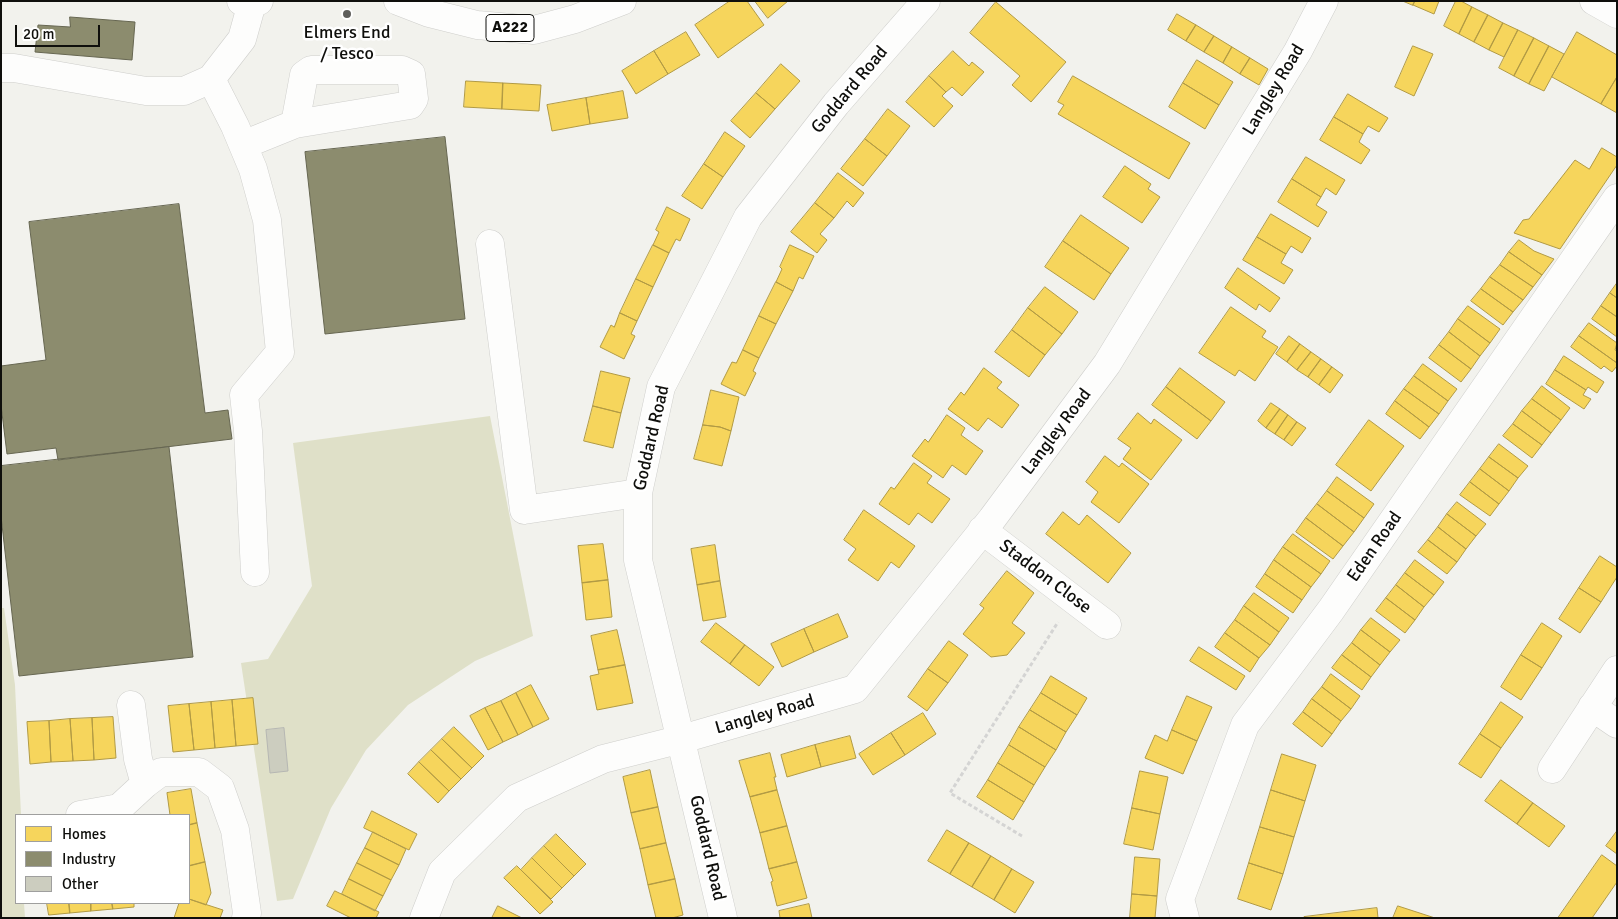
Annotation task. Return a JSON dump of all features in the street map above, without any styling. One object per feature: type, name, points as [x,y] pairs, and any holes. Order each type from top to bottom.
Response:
[{"type":"street","name":"A222","points":[[398,1],[429,13],[477,26],[534,30],[575,19],[622,1]]},
{"type":"street","name":"Goddard Road","points":[[723,918],[638,560],[638,493],[661,387],[748,218],[836,104],[926,1]]},
{"type":"street","name":"Langley Road","points":[[424,918],[442,872],[517,798],[603,759],[682,739],[855,689],[982,530],[1107,364],[1298,51],[1324,1]]},
{"type":"street","points":[[1594,1],[1617,14]]},
{"type":"street","points":[[1,68],[14,68],[146,91],[184,91],[211,79],[242,39],[251,2]]},
{"type":"street","points":[[211,79],[235,126],[253,169],[266,220],[280,352],[244,395],[248,431],[255,572]]},
{"type":"street","points":[[243,145],[295,124]]},
{"type":"street","name":"Eden Road","points":[[1184,918],[1180,899],[1245,725],[1331,610],[1617,198]]},
{"type":"street","points":[[490,244],[524,510],[638,493]]},
{"type":"street","name":"Staddon Close","points":[[982,530],[1107,625]]},
{"type":"street","points":[[1552,769],[1617,670]]},
{"type":"street","points":[[131,705],[138,759],[145,784]]},
{"type":"street","points":[[1592,707],[1617,724]]},
{"type":"street","points":[[85,814],[118,808],[162,772],[199,772],[220,788],[235,830],[247,913],[246,918]]},
{"type":"path","points":[[1022,836],[950,793],[1073,598]]},
{"type":"green space","points":[[490,416],[533,636],[475,661],[408,705],[366,750],[331,808],[293,899],[277,901],[241,663],[268,659],[312,586],[293,443]]},
{"type":"green space","points":[[1,608],[4,608],[15,685],[21,814],[15,814],[15,904],[24,904],[25,918],[1,918]]},
{"type":"building: Homes","points":[[730,1],[747,1],[764,25],[718,58],[695,25]]},
{"type":"building: Homes","points":[[755,1],[788,1],[768,18]]},
{"type":"building: Homes","points":[[1403,1],[1415,1],[1413,5]]},
{"type":"building: Homes","points":[[1415,1],[1439,1],[1434,14],[1413,5]]},
{"type":"building: Homes","points":[[1456,1],[1461,1],[1472,7],[1459,34],[1444,26]]},
{"type":"building: Homes","points":[[996,2],[1066,62],[1031,102],[1012,85],[1020,76],[970,33]]},
{"type":"building: Homes","points":[[1472,7],[1488,15],[1474,42],[1459,34]]},
{"type":"building: Homes","points":[[1177,14],[1196,25],[1186,41],[1168,30]]},
{"type":"building: Homes","points":[[1488,15],[1503,23],[1489,50],[1474,42]]},
{"type":"building: Homes","points":[[1503,23],[1518,30],[1504,57],[1489,50]]},
{"type":"building: Homes","points":[[1196,25],[1214,36],[1204,52],[1186,41]]},
{"type":"building: Homes","points":[[1518,30],[1534,38],[1514,76],[1499,68]]},
{"type":"building: Homes","points":[[686,32],[700,55],[668,74],[654,51]]},
{"type":"building: Homes","points":[[1577,32],[1617,55],[1617,77],[1601,104],[1552,77]]},
{"type":"building: Homes","points":[[1214,36],[1232,47],[1223,63],[1204,52]]},
{"type":"building: Homes","points":[[1534,38],[1549,46],[1529,84],[1514,76]]},
{"type":"building: Homes","points":[[1413,46],[1433,54],[1414,96],[1395,87]]},
{"type":"building: Homes","points":[[1549,46],[1564,54],[1544,91],[1529,84]]},
{"type":"building: Homes","points":[[1232,47],[1250,58],[1240,74],[1223,63]]},
{"type":"building: Homes","points":[[654,51],[668,74],[636,94],[622,71]]},
{"type":"building: Homes","points":[[953,51],[969,66],[972,62],[984,72],[962,96],[952,87],[946,92],[929,76]]},
{"type":"building: Homes","points":[[1250,58],[1268,69],[1259,85],[1240,74]]},
{"type":"building: Homes","points":[[1197,60],[1233,82],[1219,105],[1183,83]]},
{"type":"building: Homes","points":[[781,64],[800,81],[775,109],[756,93]]},
{"type":"building: Homes","points":[[929,76],[946,92],[942,96],[953,106],[934,127],[906,102]]},
{"type":"building: Homes","points":[[1073,76],[1190,143],[1169,179],[1058,114],[1064,105],[1058,102]]},
{"type":"building: Homes","points":[[1617,77],[1617,113],[1601,104]]},
{"type":"building: Homes","points":[[466,81],[503,83],[502,109],[464,107]]},
{"type":"building: Homes","points":[[503,83],[541,85],[539,111],[502,109]]},
{"type":"building: Homes","points":[[1183,83],[1219,105],[1205,129],[1169,107]]},
{"type":"building: Homes","points":[[623,91],[628,118],[590,124],[586,98]]},
{"type":"building: Homes","points":[[756,93],[775,109],[750,138],[731,121]]},
{"type":"building: Homes","points":[[1348,94],[1388,118],[1379,132],[1368,126],[1363,134],[1334,117]]},
{"type":"building: Homes","points":[[586,98],[590,124],[552,131],[547,105]]},
{"type":"building: Homes","points":[[888,109],[910,126],[887,156],[865,139]]},
{"type":"building: Homes","points":[[1334,117],[1363,134],[1359,142],[1370,150],[1361,164],[1320,140]]},
{"type":"building: Homes","points":[[725,132],[745,146],[723,177],[704,164]]},
{"type":"building: Homes","points":[[865,139],[887,156],[863,186],[841,169]]},
{"type":"building: Homes","points":[[1602,148],[1617,157],[1617,165],[1560,249],[1514,233],[1523,220],[1529,219],[1575,160],[1589,169]]},
{"type":"building: Homes","points":[[1306,157],[1345,180],[1336,195],[1326,188],[1321,197],[1292,179]]},
{"type":"building: Homes","points":[[704,164],[723,177],[702,209],[682,196]]},
{"type":"building: Homes","points":[[1125,166],[1151,184],[1148,189],[1160,197],[1142,223],[1103,197]]},
{"type":"building: Homes","points":[[838,173],[864,193],[853,207],[847,201],[834,218],[815,203]]},
{"type":"building: Homes","points":[[1292,179],[1321,197],[1316,205],[1327,212],[1318,227],[1278,202]]},
{"type":"building: Homes","points":[[815,203],[834,218],[820,234],[827,240],[817,253],[791,232]]},
{"type":"building: Homes","points":[[667,207],[690,219],[680,241],[676,239],[669,253],[653,245],[659,232],[656,230]]},
{"type":"building: Homes","points":[[1271,214],[1311,238],[1302,253],[1291,246],[1286,254],[1257,237]]},
{"type":"building: Homes","points":[[1081,215],[1129,248],[1111,274],[1063,241]]},
{"type":"building: Homes","points":[[1257,237],[1286,254],[1281,263],[1293,270],[1284,284],[1243,260]]},
{"type":"building: Homes","points":[[1519,240],[1534,251],[1554,259],[1542,275],[1509,252]]},
{"type":"building: Homes","points":[[1063,241],[1111,274],[1094,300],[1045,267]]},
{"type":"building: Homes","points":[[653,245],[669,253],[653,287],[636,279]]},
{"type":"building: Homes","points":[[790,245],[814,256],[803,279],[799,277],[793,291],[776,282],[782,269],[780,267]]},
{"type":"building: Homes","points":[[1509,252],[1542,275],[1533,287],[1500,265]]},
{"type":"building: Homes","points":[[1500,265],[1533,287],[1523,300],[1490,277]]},
{"type":"building: Homes","points":[[1238,268],[1280,298],[1270,312],[1259,304],[1256,310],[1225,288]]},
{"type":"building: Homes","points":[[1490,277],[1523,300],[1513,312],[1481,289]]},
{"type":"building: Homes","points":[[636,279],[653,287],[637,321],[620,313]]},
{"type":"building: Homes","points":[[776,282],[793,291],[776,324],[759,316]]},
{"type":"building: Homes","points":[[1617,283],[1617,298],[1610,293]]},
{"type":"building: Homes","points":[[1045,287],[1078,312],[1062,334],[1028,308]]},
{"type":"building: Homes","points":[[1481,289],[1513,312],[1503,325],[1471,301]]},
{"type":"building: Homes","points":[[1610,293],[1617,298],[1617,317],[1601,306]]},
{"type":"building: Homes","points":[[1468,306],[1500,329],[1490,343],[1458,319]]},
{"type":"building: Homes","points":[[1601,306],[1617,317],[1617,337],[1592,319]]},
{"type":"building: Homes","points":[[1231,307],[1266,331],[1262,337],[1278,347],[1255,381],[1239,370],[1235,376],[1199,353]]},
{"type":"building: Homes","points":[[1028,308],[1062,334],[1045,355],[1012,330]]},
{"type":"building: Homes","points":[[620,313],[637,321],[631,334],[635,336],[624,359],[600,347],[611,325],[614,327]]},
{"type":"building: Homes","points":[[759,316],[776,324],[759,358],[743,350]]},
{"type":"building: Homes","points":[[1458,319],[1490,343],[1480,356],[1449,332]]},
{"type":"building: Homes","points":[[1589,323],[1617,343],[1615,350],[1617,351],[1617,363],[1579,336]]},
{"type":"building: Homes","points":[[1012,330],[1045,355],[1029,377],[995,352]]},
{"type":"building: Homes","points":[[1449,332],[1480,356],[1471,369],[1439,345]]},
{"type":"building: Homes","points":[[1289,336],[1300,344],[1287,362],[1276,354]]},
{"type":"building: Homes","points":[[1579,336],[1617,363],[1612,372],[1604,366],[1601,369],[1571,347]]},
{"type":"building: Homes","points":[[1300,344],[1311,352],[1297,370],[1287,362]]},
{"type":"building: Homes","points":[[1439,345],[1471,369],[1461,382],[1429,358]]},
{"type":"building: Homes","points":[[743,350],[759,358],[753,371],[756,373],[745,396],[721,384],[732,362],[736,363]]},
{"type":"building: Homes","points":[[1311,352],[1321,359],[1308,377],[1297,370]]},
{"type":"building: Homes","points":[[1564,356],[1604,382],[1597,393],[1588,387],[1586,390],[1555,370]]},
{"type":"building: Homes","points":[[1321,359],[1332,367],[1319,385],[1308,377]]},
{"type":"building: Homes","points":[[1423,364],[1457,389],[1448,401],[1414,376]]},
{"type":"building: Homes","points":[[1332,367],[1343,375],[1330,393],[1319,385]]},
{"type":"building: Homes","points":[[984,368],[1002,382],[997,388],[1019,405],[1002,428],[988,418],[978,431],[948,409],[961,392],[964,395]]},
{"type":"building: Homes","points":[[1180,368],[1225,402],[1211,421],[1166,387]]},
{"type":"building: Homes","points":[[1555,370],[1586,390],[1583,395],[1591,399],[1584,409],[1546,384]]},
{"type":"building: Homes","points":[[601,371],[630,378],[621,413],[593,406]]},
{"type":"building: Homes","points":[[1414,376],[1448,401],[1439,414],[1404,389]]},
{"type":"building: Homes","points":[[1542,386],[1570,408],[1561,420],[1532,399]]},
{"type":"building: Homes","points":[[1166,387],[1211,421],[1197,439],[1152,405]]},
{"type":"building: Homes","points":[[1404,389],[1439,414],[1429,427],[1395,401]]},
{"type":"building: Homes","points":[[711,390],[739,397],[731,431],[720,427],[703,425]]},
{"type":"building: Homes","points":[[1532,399],[1561,420],[1551,433],[1522,411]]},
{"type":"building: Homes","points":[[1395,401],[1429,427],[1420,439],[1386,414]]},
{"type":"building: Homes","points":[[1271,403],[1280,409],[1266,428],[1258,421]]},
{"type":"building: Homes","points":[[593,406],[621,413],[613,448],[584,441]]},
{"type":"building: Homes","points":[[1280,409],[1288,415],[1275,434],[1266,428]]},
{"type":"building: Homes","points":[[1522,411],[1551,433],[1542,445],[1513,424]]},
{"type":"building: Homes","points":[[1138,413],[1151,424],[1154,419],[1182,440],[1151,480],[1123,459],[1131,448],[1118,439]]},
{"type":"building: Homes","points":[[947,415],[965,428],[961,435],[983,451],[966,475],[952,465],[943,478],[912,456],[925,439],[928,442]]},
{"type":"building: Homes","points":[[1288,415],[1297,422],[1284,440],[1275,434]]},
{"type":"building: Homes","points":[[1369,420],[1404,446],[1371,491],[1336,465]]},
{"type":"building: Homes","points":[[1297,422],[1306,428],[1292,446],[1284,440]]},
{"type":"building: Homes","points":[[1513,424],[1542,445],[1532,458],[1503,436]]},
{"type":"building: Homes","points":[[703,425],[720,427],[731,431],[722,466],[694,459]]},
{"type":"building: Homes","points":[[1499,444],[1528,466],[1518,478],[1489,457]]},
{"type":"building: Homes","points":[[1105,456],[1119,467],[1122,463],[1149,484],[1119,523],[1091,502],[1098,492],[1086,482]]},
{"type":"building: Homes","points":[[1489,457],[1518,478],[1509,491],[1480,469]]},
{"type":"building: Homes","points":[[914,463],[932,476],[927,483],[950,499],[932,523],[918,513],[909,525],[879,504],[891,487],[894,489]]},
{"type":"building: Homes","points":[[1480,469],[1509,491],[1499,504],[1470,482]]},
{"type":"building: Homes","points":[[1337,477],[1374,504],[1364,518],[1327,491]]},
{"type":"building: Homes","points":[[1470,482],[1499,504],[1490,516],[1460,495]]},
{"type":"building: Homes","points":[[1327,491],[1364,518],[1354,532],[1317,504]]},
{"type":"building: Homes","points":[[1457,502],[1486,524],[1476,536],[1447,514]]},
{"type":"building: Homes","points":[[1317,504],[1354,532],[1343,546],[1306,518]]},
{"type":"building: Homes","points":[[864,510],[915,546],[899,568],[891,562],[878,581],[848,560],[856,549],[844,540]]},
{"type":"building: Homes","points":[[1063,512],[1079,525],[1087,515],[1131,553],[1108,583],[1046,534]]},
{"type":"building: Homes","points":[[1447,514],[1476,536],[1466,549],[1438,527]]},
{"type":"building: Homes","points":[[1306,518],[1343,546],[1333,559],[1296,532]]},
{"type":"building: Homes","points":[[1438,527],[1466,549],[1457,562],[1428,540]]},
{"type":"building: Homes","points":[[1293,534],[1330,561],[1321,574],[1283,547]]},
{"type":"building: Homes","points":[[1428,540],[1457,562],[1447,574],[1418,552]]},
{"type":"building: Homes","points":[[603,544],[608,580],[582,583],[578,546]]},
{"type":"building: Homes","points":[[715,545],[720,581],[697,585],[691,549]]},
{"type":"building: Homes","points":[[1283,547],[1321,574],[1311,587],[1274,560]]},
{"type":"building: Homes","points":[[1600,556],[1617,567],[1617,577],[1601,602],[1579,588]]},
{"type":"building: Homes","points":[[1274,560],[1311,587],[1302,600],[1265,574]]},
{"type":"building: Homes","points":[[1415,560],[1444,582],[1434,595],[1405,573]]},
{"type":"building: Homes","points":[[1007,571],[1034,593],[1012,623],[1025,633],[1007,655],[991,657],[963,634],[984,608],[980,605]]},
{"type":"building: Homes","points":[[1405,573],[1434,595],[1424,607],[1396,585]]},
{"type":"building: Homes","points":[[1265,574],[1302,600],[1293,613],[1256,587]]},
{"type":"building: Homes","points":[[608,580],[612,617],[586,620],[582,583]]},
{"type":"building: Homes","points":[[720,581],[726,617],[703,621],[697,585]]},
{"type":"building: Homes","points":[[1396,585],[1424,607],[1415,620],[1386,598]]},
{"type":"building: Homes","points":[[1579,588],[1601,602],[1580,633],[1559,619]]},
{"type":"building: Homes","points":[[1254,593],[1289,618],[1279,632],[1244,606]]},
{"type":"building: Homes","points":[[1386,598],[1415,620],[1405,633],[1376,611]]},
{"type":"building: Homes","points":[[1244,606],[1279,632],[1270,645],[1235,620]]},
{"type":"building: Homes","points":[[838,614],[848,637],[814,652],[804,629]]},
{"type":"building: Homes","points":[[1371,618],[1400,640],[1390,652],[1361,630]]},
{"type":"building: Homes","points":[[1235,620],[1270,645],[1259,658],[1225,633]]},
{"type":"building: Homes","points":[[716,623],[745,645],[730,664],[701,642]]},
{"type":"building: Homes","points":[[1542,623],[1562,636],[1542,668],[1521,655]]},
{"type":"building: Homes","points":[[804,629],[814,652],[782,667],[771,644]]},
{"type":"building: Homes","points":[[617,630],[625,665],[598,670],[591,636]]},
{"type":"building: Homes","points":[[1361,630],[1390,652],[1380,665],[1352,643]]},
{"type":"building: Homes","points":[[1225,633],[1259,658],[1250,672],[1215,647]]},
{"type":"building: Homes","points":[[949,641],[968,655],[948,683],[928,669]]},
{"type":"building: Homes","points":[[1352,643],[1380,665],[1371,677],[1342,655]]},
{"type":"building: Homes","points":[[745,645],[774,667],[759,686],[730,664]]},
{"type":"building: Homes","points":[[1199,647],[1245,676],[1236,690],[1190,661]]},
{"type":"building: Homes","points":[[1342,655],[1371,677],[1362,690],[1332,668]]},
{"type":"building: Homes","points":[[1521,655],[1542,668],[1521,700],[1501,687]]},
{"type":"building: Homes","points":[[625,665],[633,703],[597,710],[590,676],[599,674],[598,670]]},
{"type":"building: Homes","points":[[928,669],[948,683],[927,711],[908,697]]},
{"type":"building: Homes","points":[[1331,674],[1360,696],[1351,709],[1322,687]]},
{"type":"building: Homes","points":[[1051,676],[1087,698],[1077,715],[1041,693]]},
{"type":"building: Homes","points":[[531,685],[549,719],[533,727],[516,693]]},
{"type":"building: Homes","points":[[1322,687],[1351,709],[1341,721],[1312,699]]},
{"type":"building: Homes","points":[[516,693],[533,727],[518,735],[501,701]]},
{"type":"building: Homes","points":[[1041,693],[1077,715],[1066,732],[1030,710]]},
{"type":"building: Homes","points":[[1187,696],[1212,707],[1197,741],[1172,730]]},
{"type":"building: Homes","points":[[253,698],[258,744],[236,746],[232,700]]},
{"type":"building: Homes","points":[[1312,699],[1341,721],[1332,734],[1303,712]]},
{"type":"building: Homes","points":[[232,700],[236,746],[215,748],[211,702]]},
{"type":"building: Homes","points":[[501,701],[518,735],[503,742],[485,708]]},
{"type":"building: Homes","points":[[211,702],[215,748],[194,750],[189,704]]},
{"type":"building: Homes","points":[[1501,702],[1523,717],[1501,748],[1480,734]]},
{"type":"building: Homes","points":[[189,704],[194,750],[173,752],[168,706]]},
{"type":"building: Homes","points":[[485,708],[503,742],[488,750],[470,716]]},
{"type":"building: Homes","points":[[1030,710],[1066,732],[1056,750],[1019,727]]},
{"type":"building: Homes","points":[[1303,712],[1332,734],[1322,747],[1293,724]]},
{"type":"building: Homes","points":[[923,713],[936,734],[905,755],[891,733]]},
{"type":"building: Homes","points":[[113,717],[116,758],[94,760],[92,718]]},
{"type":"building: Homes","points":[[92,718],[94,760],[73,761],[70,719]]},
{"type":"building: Homes","points":[[70,719],[73,761],[51,762],[49,721]]},
{"type":"building: Homes","points":[[49,721],[51,762],[30,764],[27,722]]},
{"type":"building: Homes","points":[[454,727],[484,756],[472,768],[442,739]]},
{"type":"building: Homes","points":[[1019,727],[1056,750],[1045,767],[1009,745]]},
{"type":"building: Homes","points":[[1172,730],[1197,741],[1183,774],[1145,758],[1155,735],[1167,741]]},
{"type":"building: Homes","points":[[891,733],[905,755],[873,775],[859,754]]},
{"type":"building: Homes","points":[[1480,734],[1501,748],[1481,778],[1459,764]]},
{"type":"building: Homes","points":[[850,736],[856,758],[821,767],[815,745]]},
{"type":"building: Homes","points":[[442,739],[472,768],[461,779],[431,750]]},
{"type":"building: Homes","points":[[815,745],[821,767],[787,777],[781,755]]},
{"type":"building: Homes","points":[[1009,745],[1045,767],[1034,785],[998,763]]},
{"type":"building: Homes","points":[[431,750],[461,779],[449,791],[419,762]]},
{"type":"building: Homes","points":[[770,753],[777,790],[750,797],[739,761]]},
{"type":"building: Homes","points":[[1282,754],[1316,765],[1305,801],[1271,790]]},
{"type":"building: Homes","points":[[419,762],[449,791],[438,803],[408,774]]},
{"type":"building: Homes","points":[[998,763],[1034,785],[1024,802],[988,780]]},
{"type":"building: Homes","points":[[650,770],[658,807],[631,813],[623,777]]},
{"type":"building: Homes","points":[[1140,771],[1168,777],[1160,814],[1132,808]]},
{"type":"building: Homes","points":[[988,780],[1024,802],[1013,820],[977,797]]},
{"type":"building: Homes","points":[[1501,780],[1533,803],[1517,824],[1485,801]]},
{"type":"building: Homes","points":[[191,789],[197,823],[190,825],[190,814],[170,814],[167,793]]},
{"type":"building: Homes","points":[[777,790],[787,826],[760,833],[750,797]]},
{"type":"building: Homes","points":[[1271,790],[1305,801],[1294,837],[1260,827]]},
{"type":"building: Homes","points":[[1533,803],[1565,826],[1549,847],[1517,824]]},
{"type":"building: Homes","points":[[658,807],[666,843],[640,849],[631,813]]},
{"type":"building: Homes","points":[[1132,808],[1160,814],[1153,850],[1124,844]]},
{"type":"building: Homes","points":[[372,811],[417,834],[409,850],[364,828]]},
{"type":"building: Homes","points":[[197,823],[205,862],[190,866],[190,825]]},
{"type":"building: Homes","points":[[787,826],[797,862],[769,869],[760,833]]},
{"type":"building: Homes","points":[[1260,827],[1294,837],[1283,874],[1249,863]]},
{"type":"building: Homes","points":[[947,830],[969,843],[950,874],[928,861]]},
{"type":"building: Homes","points":[[1617,831],[1617,854],[1606,846]]},
{"type":"building: Homes","points":[[373,832],[406,849],[399,865],[365,848]]},
{"type":"building: Homes","points":[[556,834],[586,864],[574,876],[544,846]]},
{"type":"building: Homes","points":[[666,843],[675,879],[648,885],[640,849]]},
{"type":"building: Homes","points":[[969,843],[991,856],[972,887],[950,874]]},
{"type":"building: Homes","points":[[544,846],[574,876],[562,888],[532,858]]},
{"type":"building: Homes","points":[[365,848],[399,865],[391,880],[357,863]]},
{"type":"building: Homes","points":[[1602,855],[1617,866],[1617,882],[1592,918],[1558,918]]},
{"type":"building: Homes","points":[[991,856],[1012,869],[994,900],[972,887]]},
{"type":"building: Homes","points":[[1135,857],[1160,859],[1157,896],[1132,894]]},
{"type":"building: Homes","points":[[532,858],[562,888],[551,899],[521,870]]},
{"type":"building: Homes","points":[[205,862],[211,893],[206,905],[190,899],[190,866]]},
{"type":"building: Homes","points":[[797,862],[807,898],[777,906],[769,869]]},
{"type":"building: Homes","points":[[357,863],[391,880],[383,896],[349,879]]},
{"type":"building: Homes","points":[[1249,863],[1283,874],[1271,910],[1238,899]]},
{"type":"building: Homes","points":[[517,866],[553,902],[540,914],[504,878]]},
{"type":"building: Homes","points":[[1012,869],[1034,882],[1015,913],[994,900]]},
{"type":"building: Homes","points":[[349,879],[383,896],[375,911],[342,894]]},
{"type":"building: Homes","points":[[675,879],[683,915],[672,918],[656,918],[648,885]]},
{"type":"building: Homes","points":[[335,891],[379,912],[376,918],[351,918],[327,906]]},
{"type":"building: Homes","points":[[1132,894],[1157,896],[1155,918],[1130,918]]},
{"type":"building: Homes","points":[[190,899],[223,910],[220,918],[174,918],[179,904],[190,904]]},
{"type":"building: Homes","points":[[47,904],[69,904],[70,913],[49,915]]},
{"type":"building: Homes","points":[[69,904],[91,904],[91,911],[70,913]]},
{"type":"building: Homes","points":[[91,904],[112,904],[113,909],[91,911]]},
{"type":"building: Homes","points":[[112,904],[134,904],[134,907],[113,909]]},
{"type":"building: Homes","points":[[809,904],[812,918],[780,918],[779,911]]},
{"type":"building: Homes","points":[[498,906],[522,918],[492,918]]},
{"type":"building: Homes","points":[[1398,906],[1435,918],[1393,918]]},
{"type":"building: Homes","points":[[1377,908],[1378,918],[1304,918],[1304,917]]},
{"type":"building: Industry","points":[[70,17],[135,22],[132,60],[35,52],[38,25],[70,27]]},
{"type":"building: Industry","points":[[445,137],[465,319],[325,334],[305,152]]},
{"type":"building: Industry","points":[[179,204],[205,413],[228,410],[232,439],[58,460],[56,448],[7,454],[1,405],[1,366],[46,360],[29,222]]},
{"type":"building: Industry","points":[[169,447],[193,657],[19,676],[1,516],[1,466]]},
{"type":"building: Other","points":[[284,728],[288,771],[270,773],[266,730]]},
{"type":"place","name":"Elmers End / Tesco","points":[[347,14]]}]
